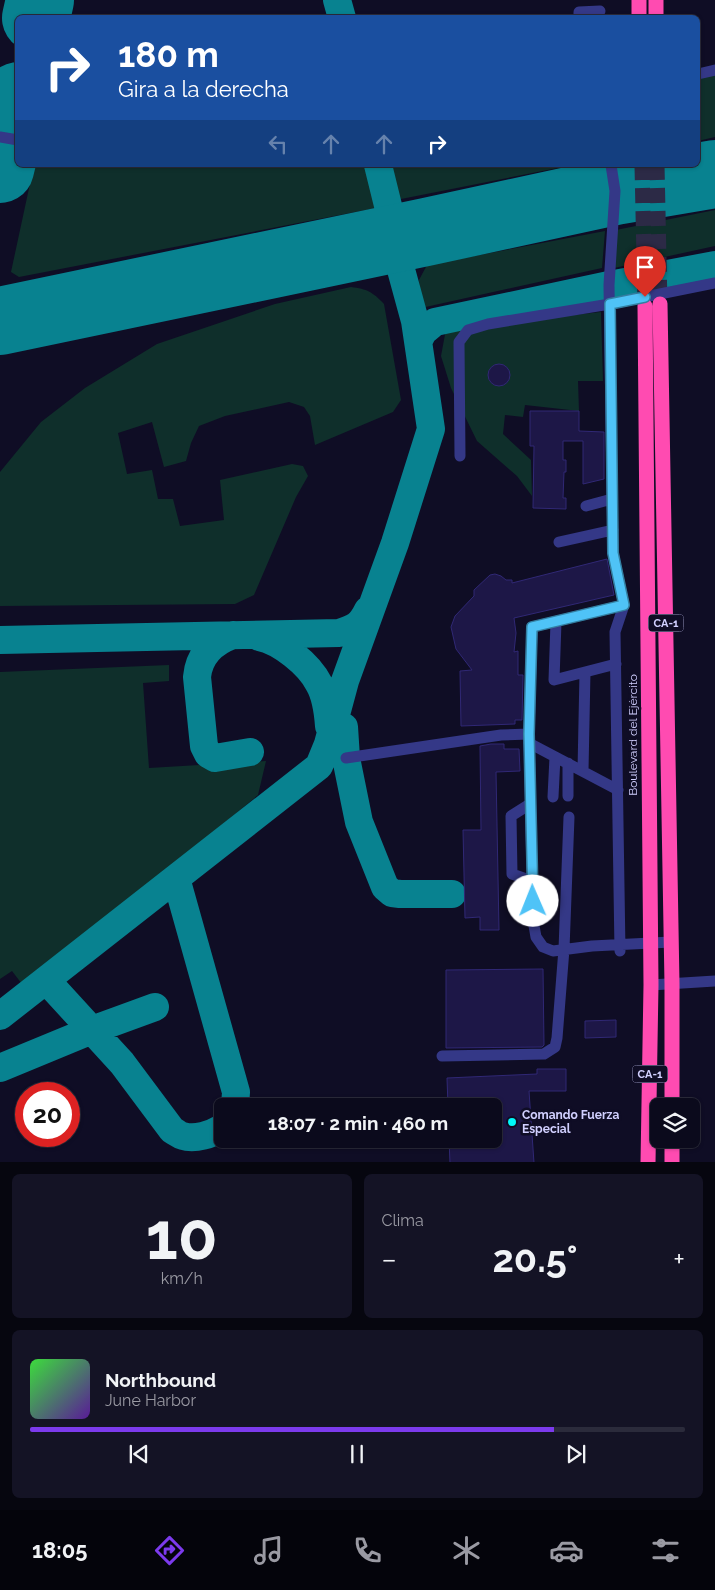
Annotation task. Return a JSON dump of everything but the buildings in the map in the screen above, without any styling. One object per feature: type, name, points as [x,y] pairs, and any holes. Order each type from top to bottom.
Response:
[{"type":"highway","points":[[639,0],[639,15]]},
{"type":"highway","points":[[656,0],[656,15]]},
{"type":"highway","name":"Boulevard del Ejército","points":[[648,1162],[651,985],[652,305],[672,984],[672,1098]]},
{"type":"highway","points":[[672,1148],[672,1162]]},
{"type":"street","points":[[579,15],[579,12],[600,9]]},
{"type":"street","points":[[700,74],[715,70]]},
{"type":"street","points":[[0,137],[15,140]]},
{"type":"street","points":[[611,167],[615,191],[609,285],[612,530],[613,553],[624,605],[615,632],[620,948]]},
{"type":"street","points":[[460,456],[459,342],[468,330],[488,324],[610,304],[715,283]]},
{"type":"street","points":[[586,506],[612,499]]},
{"type":"street","points":[[559,542],[612,530]]},
{"type":"street","points":[[624,605],[532,627],[529,739],[533,920],[536,937],[543,947],[553,951],[564,949],[592,951],[671,946]]},
{"type":"street","points":[[556,622],[554,680],[616,664]]},
{"type":"street","points":[[583,771],[585,672]]},
{"type":"street","points":[[346,758],[501,735],[529,739],[555,757],[618,790]]},
{"type":"street","points":[[553,797],[555,757]]},
{"type":"street","points":[[568,763],[568,796]]},
{"type":"street","points":[[530,804],[511,816],[512,874],[532,881]]},
{"type":"street","points":[[442,1056],[544,1054],[555,1046],[564,949],[569,817]]},
{"type":"street","points":[[651,985],[715,981]]},
{"type":"green space","points":[[715,72],[715,137],[700,141],[700,76]]},
{"type":"green space","points":[[34,167],[366,167],[376,208],[19,277],[11,272]]},
{"type":"green space","points":[[388,167],[563,167],[396,200]]},
{"type":"green space","points":[[715,210],[715,246],[614,268],[611,231]]},
{"type":"green space","points":[[605,231],[602,268],[421,308],[419,280],[427,265]]},
{"type":"green space","points":[[351,287],[369,292],[384,304],[401,400],[393,412],[315,445],[310,416],[304,407],[289,402],[225,416],[199,426],[191,443],[186,461],[164,467],[152,422],[118,433],[127,474],[152,470],[158,499],[173,499],[180,526],[224,520],[220,480],[292,464],[303,466],[308,476],[296,497],[254,595],[235,604],[0,606],[0,472],[41,422],[85,388],[157,344],[275,304]]},
{"type":"green space","points":[[601,312],[603,381],[578,381],[579,411],[525,405],[523,417],[505,415],[503,434],[531,460],[532,496],[517,476],[477,441],[451,388],[441,356],[446,329]]},
{"type":"green space","points":[[169,665],[169,681],[143,683],[149,768],[266,761],[258,795],[25,988],[12,971],[0,979],[0,672]]},
{"type":"taxiway","points":[[337,0],[341,15]]},
{"type":"taxiway","points":[[378,167],[396,238]]},
{"type":"taxiway","points":[[400,266],[406,244],[426,232]]},
{"type":"taxiway","points":[[0,1016],[319,766],[328,744],[345,681],[395,543],[431,429],[415,321],[400,266],[387,251],[360,246]]},
{"type":"taxiway","points":[[419,340],[423,332],[435,322],[609,285],[715,265]]},
{"type":"taxiway","points":[[0,640],[339,633],[356,626],[368,610]]},
{"type":"taxiway","points":[[233,635],[219,641],[208,650],[198,669],[197,677],[204,746],[208,754],[215,758],[250,752]]},
{"type":"taxiway","points":[[259,637],[285,648],[301,661],[314,676],[325,699],[329,726]]},
{"type":"taxiway","points":[[344,727],[346,758],[359,822],[385,887],[392,893],[400,894],[452,894]]},
{"type":"taxiway","points":[[176,878],[236,1092],[236,1098]]},
{"type":"taxiway","points":[[46,980],[122,1063],[172,1130],[188,1137],[198,1137],[214,1131]]},
{"type":"taxiway","points":[[0,1068],[92,1030],[155,1007]]},
{"type":"runway","points":[[37,15],[40,0]]},
{"type":"runway","points":[[0,169],[15,108]]},
{"type":"runway","points":[[0,321],[615,191],[715,174]]},
{"type":"tunnel","points":[[642,167],[645,306]]},
{"type":"tunnel","points":[[657,167],[660,304]]},
{"type":"place","name":"Comando Fuerza Especial","points":[[512,1122]]},
{"type":"route","points":[[533,901],[529,734],[532,627],[624,605],[613,553],[610,304],[645,297]]}]
